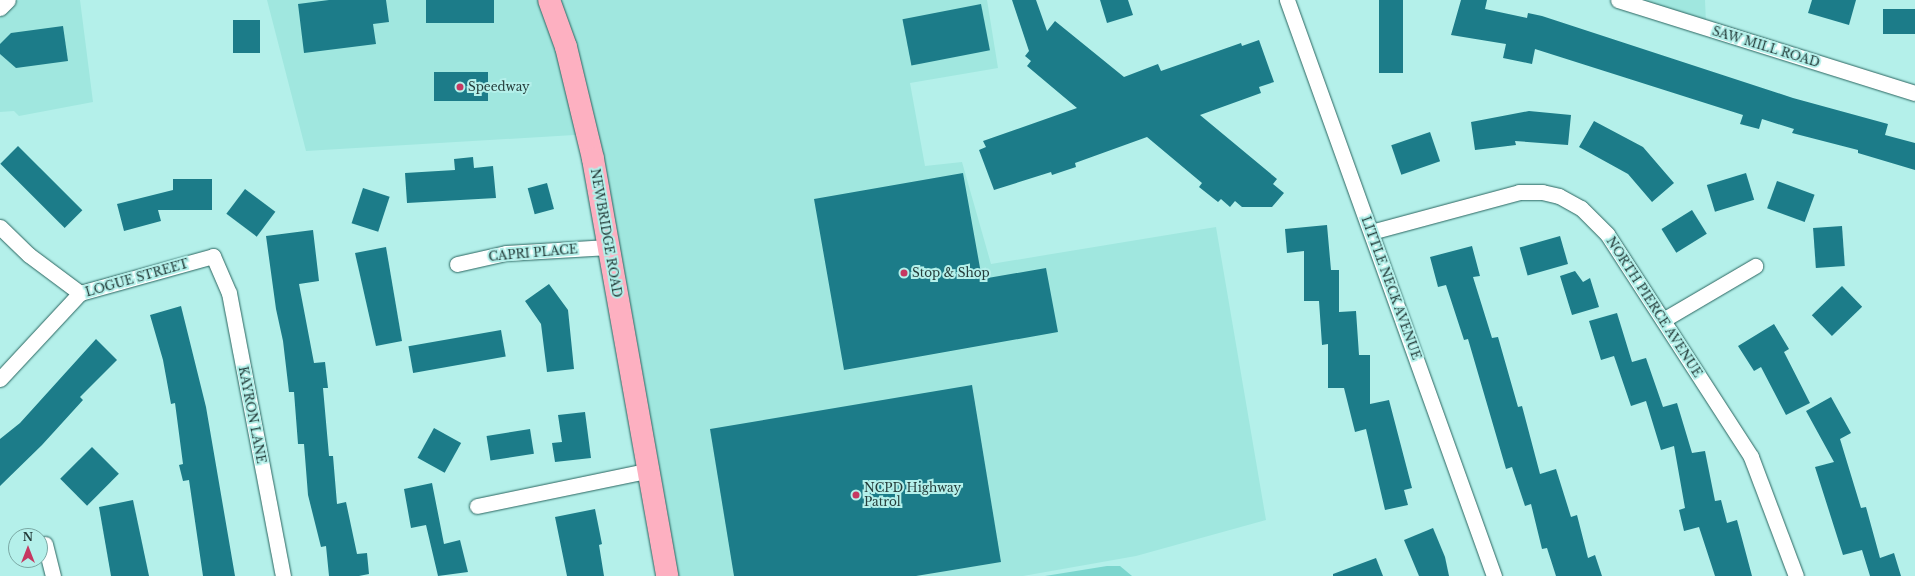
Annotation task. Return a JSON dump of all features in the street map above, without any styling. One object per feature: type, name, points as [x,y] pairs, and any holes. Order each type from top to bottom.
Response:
[{"type":"main road","name":"NEWBRIDGE ROAD","points":[[548,0],[566,47],[593,159],[646,471],[667,576]]},
{"type":"street","points":[[0,8],[8,0]]},
{"type":"street","name":"LITTLE NECK AVENUE","points":[[1287,0],[1494,576]]},
{"type":"street","name":"SAW MILL ROAD","points":[[1618,0],[1915,93]]},
{"type":"street","name":"NORTH PIERCE AVENUE","points":[[1371,232],[1519,192],[1542,192],[1559,196],[1581,208],[1607,234],[1751,457],[1796,576]]},
{"type":"street","points":[[0,227],[29,255],[80,293]]},
{"type":"street","name":"CAPRI PLACE","points":[[457,264],[506,254],[609,247]]},
{"type":"street","name":"LOGUE STREET","points":[[0,379],[80,293],[214,256]]},
{"type":"street","name":"KAYRON LANE","points":[[214,256],[229,293],[282,576]]},
{"type":"street","points":[[1663,320],[1755,266]]},
{"type":"street","points":[[477,506],[646,471]]},
{"type":"street","points":[[48,556],[53,576]]},
{"type":"shaded area","points":[[20,0],[80,0],[93,102],[19,116],[14,111],[0,112],[0,3]]},
{"type":"shaded area","points":[[267,0],[987,0],[998,68],[910,83],[925,166],[962,162],[991,264],[1216,227],[1266,520],[1136,556],[1023,576],[672,576],[591,134],[306,151]]},
{"type":"shaded area","points":[[1629,0],[1705,0],[1706,23]]},
{"type":"shaded area","points":[[1107,566],[1120,566],[1132,576],[1045,576]]},
{"type":"building","points":[[329,0],[386,0],[389,22],[373,24],[376,44],[304,53],[298,4]]},
{"type":"building","points":[[426,0],[494,0],[494,23],[426,23]]},
{"type":"building","points":[[1012,0],[1036,0],[1047,31],[1055,21],[1124,77],[1158,64],[1161,71],[1241,43],[1242,46],[1259,40],[1274,82],[1259,87],[1261,93],[1200,115],[1277,179],[1273,184],[1284,193],[1272,207],[1242,207],[1235,201],[1230,207],[1221,199],[1218,202],[1199,187],[1202,183],[1147,137],[1075,163],[1076,167],[1052,175],[1051,172],[994,190],[979,150],[986,147],[983,141],[1077,108],[1027,66],[1031,61],[1025,56],[1029,51]]},
{"type":"building","points":[[1100,0],[1128,0],[1133,15],[1107,23]]},
{"type":"building","points":[[1379,0],[1403,0],[1403,73],[1379,73]]},
{"type":"building","points":[[1461,0],[1487,0],[1485,9],[1527,18],[1528,13],[1542,16],[1793,98],[1888,124],[1885,135],[1915,143],[1915,170],[1858,153],[1858,150],[1792,133],[1794,129],[1762,119],[1759,129],[1740,124],[1743,115],[1535,49],[1532,64],[1503,58],[1506,44],[1451,35]]},
{"type":"building","points":[[1812,0],[1856,0],[1849,25],[1808,13]]},
{"type":"building","points":[[981,4],[990,50],[911,65],[902,19]]},
{"type":"building","points":[[1883,9],[1915,9],[1915,34],[1883,34]]},
{"type":"building","points":[[233,20],[260,20],[260,53],[233,53]]},
{"type":"building","points":[[63,26],[68,61],[16,68],[0,54],[0,44],[11,33]]},
{"type":"building","points":[[434,72],[488,72],[488,101],[434,101]]},
{"type":"building","points":[[1529,111],[1571,115],[1568,145],[1515,141],[1516,145],[1475,150],[1471,122]]},
{"type":"building","points":[[1594,121],[1643,147],[1674,183],[1652,202],[1628,174],[1579,147]]},
{"type":"building","points":[[1430,132],[1440,161],[1401,175],[1391,145]]},
{"type":"building","points":[[18,146],[82,210],[65,228],[0,164]]},
{"type":"building","points":[[473,157],[474,168],[493,166],[496,198],[407,203],[405,173],[455,170],[454,159]]},
{"type":"building","name":"Stop & Shop","points":[[963,173],[982,279],[1046,268],[1058,332],[844,370],[814,199]]},
{"type":"building","points":[[1746,173],[1754,200],[1715,212],[1707,185]]},
{"type":"building","points":[[173,179],[212,179],[212,210],[158,210],[161,221],[124,231],[117,204],[173,190]]},
{"type":"building","points":[[1777,181],[1815,195],[1805,222],[1767,208]]},
{"type":"building","points":[[547,183],[554,209],[535,214],[528,188]]},
{"type":"building","points":[[363,188],[390,197],[378,232],[352,223]]},
{"type":"building","points":[[245,189],[275,212],[257,237],[226,214]]},
{"type":"building","points":[[1692,210],[1707,234],[1676,253],[1661,229]]},
{"type":"building","points":[[1327,225],[1331,270],[1339,270],[1339,312],[1356,311],[1359,355],[1370,355],[1370,404],[1389,400],[1412,488],[1404,490],[1408,505],[1385,510],[1366,429],[1355,432],[1344,388],[1328,388],[1328,344],[1322,345],[1319,301],[1304,301],[1304,251],[1287,253],[1285,229]]},
{"type":"building","points":[[1842,226],[1845,266],[1816,268],[1813,228]]},
{"type":"building","points":[[313,230],[319,281],[299,284],[314,363],[325,362],[328,388],[323,388],[329,456],[333,456],[337,504],[346,502],[357,554],[367,553],[369,574],[359,576],[329,576],[326,546],[321,547],[308,495],[304,444],[298,444],[294,392],[289,392],[283,341],[276,309],[266,236]]},
{"type":"building","points":[[1560,236],[1568,264],[1528,275],[1520,248]]},
{"type":"building","points":[[1472,246],[1480,276],[1473,277],[1492,338],[1498,337],[1518,407],[1522,406],[1540,474],[1556,469],[1571,517],[1577,515],[1588,558],[1595,555],[1602,576],[1556,576],[1547,548],[1542,549],[1531,504],[1525,506],[1512,467],[1506,469],[1468,339],[1464,340],[1446,285],[1438,287],[1430,257]]},
{"type":"building","points":[[386,247],[402,341],[376,346],[355,253]]},
{"type":"building","points":[[1575,271],[1583,282],[1590,278],[1599,307],[1572,315],[1560,276]]},
{"type":"building","points":[[549,284],[568,310],[574,369],[547,372],[541,324],[525,301]]},
{"type":"building","points":[[1842,286],[1862,307],[1832,336],[1812,315]]},
{"type":"building","points":[[181,306],[206,407],[235,576],[203,576],[189,480],[183,481],[179,465],[183,464],[175,403],[171,404],[163,360],[150,315]]},
{"type":"building","points":[[1617,313],[1632,362],[1646,358],[1663,407],[1677,403],[1692,453],[1705,451],[1715,501],[1721,500],[1727,523],[1737,520],[1752,576],[1715,576],[1699,527],[1684,531],[1679,510],[1685,508],[1674,446],[1661,450],[1646,401],[1631,406],[1614,356],[1601,360],[1589,321]]},
{"type":"building","points":[[1774,324],[1789,349],[1784,352],[1810,403],[1786,415],[1761,367],[1754,371],[1738,346]]},
{"type":"building","points":[[501,330],[506,357],[413,373],[408,346]]},
{"type":"building","points":[[96,339],[117,360],[80,397],[83,400],[42,445],[0,486],[0,439],[20,423]]},
{"type":"building","name":"NCPD Highway Patrol","points":[[972,385],[1001,562],[916,576],[734,576],[710,429]]},
{"type":"building","points":[[1831,397],[1851,433],[1840,439],[1861,508],[1866,507],[1880,558],[1894,553],[1901,576],[1870,576],[1862,550],[1843,555],[1815,467],[1834,462],[1806,411]]},
{"type":"building","points":[[585,412],[591,458],[555,462],[552,443],[562,442],[558,415]]},
{"type":"building","points":[[434,428],[461,443],[445,473],[418,458]]},
{"type":"building","points":[[530,429],[534,454],[490,461],[487,436]]},
{"type":"building","points":[[92,447],[119,474],[87,506],[60,479]]},
{"type":"building","points":[[432,483],[444,544],[460,540],[468,572],[438,576],[426,525],[411,528],[404,489]]},
{"type":"building","points":[[133,500],[149,576],[111,576],[99,507]]},
{"type":"building","points":[[595,509],[602,544],[599,545],[604,576],[567,576],[555,517]]},
{"type":"building","points":[[1433,528],[1445,557],[1449,576],[1419,576],[1404,540]]},
{"type":"building","points":[[1376,558],[1383,576],[1333,576],[1333,574]]},
{"type":"place","name":"Speedway","points":[[460,87]]},
{"type":"place","name":"Stop & Shop","points":[[904,273]]},
{"type":"place","name":"NCPD Highway Patrol","points":[[856,495]]}]
